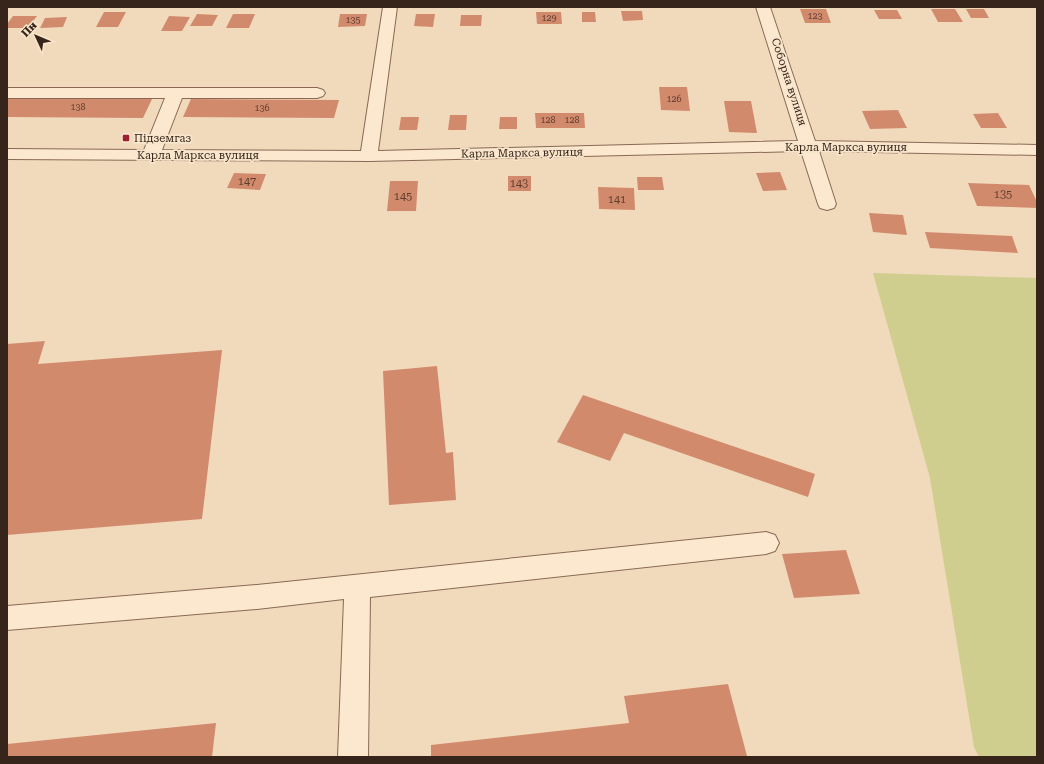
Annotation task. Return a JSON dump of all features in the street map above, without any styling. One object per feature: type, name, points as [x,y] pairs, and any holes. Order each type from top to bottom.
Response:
[{"type":"street","points":[[369,156],[390,7]]},
{"type":"street","name":"Соборна вулиця","points":[[764,7],[810,146],[827,204]]},
{"type":"street","points":[[7,93],[317,93]]},
{"type":"street","points":[[151,155],[175,94]]},
{"type":"street","name":"Карла Маркса вулиця","points":[[7,154],[369,156],[810,146],[1037,150]]},
{"type":"street","points":[[7,618],[357,587],[766,543]]},
{"type":"street","points":[[354,757],[357,587]]},
{"type":"shaded area","points":[[873,273],[1037,278],[1037,757],[979,757],[974,747],[930,478]]},
{"type":"building","points":[[800,9],[826,9],[831,23],[805,23]]},
{"type":"building","points":[[931,9],[955,9],[963,22],[938,22]]},
{"type":"building","points":[[966,9],[984,9],[989,18],[971,18]]},
{"type":"building","points":[[874,10],[897,10],[902,19],[879,19]]},
{"type":"building","points":[[621,11],[642,11],[643,20],[623,21]]},
{"type":"building","points":[[104,12],[126,12],[118,27],[96,27]]},
{"type":"building","points":[[536,12],[561,12],[562,24],[537,24]]},
{"type":"building","points":[[582,12],[595,12],[596,22],[582,22]]},
{"type":"building","points":[[197,14],[218,15],[212,26],[190,26]]},
{"type":"building","points":[[233,14],[255,14],[249,28],[226,28]]},
{"type":"building","points":[[340,14],[367,14],[365,26],[338,27]]},
{"type":"building","points":[[416,14],[435,14],[433,27],[414,26]]},
{"type":"building","points":[[461,15],[482,15],[481,26],[460,26]]},
{"type":"building","points":[[13,16],[37,16],[28,28],[7,28],[7,24]]},
{"type":"building","points":[[169,16],[190,17],[182,31],[161,31]]},
{"type":"building","points":[[67,17],[63,27],[40,28],[45,18]]},
{"type":"building","points":[[659,87],[687,87],[690,111],[661,110]]},
{"type":"building","points":[[7,96],[153,97],[143,118],[7,117]]},
{"type":"building","points":[[191,99],[339,100],[334,118],[183,117]]},
{"type":"building","points":[[724,101],[751,101],[757,133],[729,132]]},
{"type":"building","points":[[898,110],[907,128],[870,129],[862,111]]},
{"type":"building","points":[[535,113],[584,113],[585,128],[536,128]]},
{"type":"building","points":[[998,113],[1007,128],[981,128],[973,114]]},
{"type":"building","points":[[450,115],[467,115],[466,130],[448,130]]},
{"type":"building","points":[[401,117],[419,117],[417,130],[399,130]]},
{"type":"building","points":[[500,117],[517,117],[517,129],[499,129]]},
{"type":"building","points":[[780,172],[787,190],[763,191],[756,173]]},
{"type":"building","points":[[234,173],[266,174],[260,190],[227,188]]},
{"type":"building","points":[[508,176],[531,176],[531,191],[508,191]]},
{"type":"building","points":[[637,177],[662,177],[664,190],[638,190]]},
{"type":"building","points":[[390,181],[418,181],[416,211],[387,211]]},
{"type":"building","points":[[968,183],[1029,185],[1037,202],[1037,208],[977,206]]},
{"type":"building","points":[[598,187],[634,188],[635,210],[599,209]]},
{"type":"building","points":[[869,213],[903,215],[907,235],[873,232]]},
{"type":"building","points":[[925,232],[1012,236],[1018,253],[930,248]]},
{"type":"building","points":[[45,341],[38,364],[222,350],[202,519],[7,535],[7,344]]},
{"type":"building","points":[[437,366],[446,453],[453,452],[456,500],[389,505],[383,371]]},
{"type":"building","points":[[583,395],[815,474],[808,497],[624,433],[610,461],[557,442]]},
{"type":"building","points":[[846,550],[860,594],[794,598],[782,554]]},
{"type":"building","points":[[728,684],[747,756],[431,757],[431,745],[629,723],[624,696]]},
{"type":"building","points":[[216,723],[212,757],[7,757],[7,744]]},
{"type":"place","name":"Підземгаз","points":[[126,138]]}]
